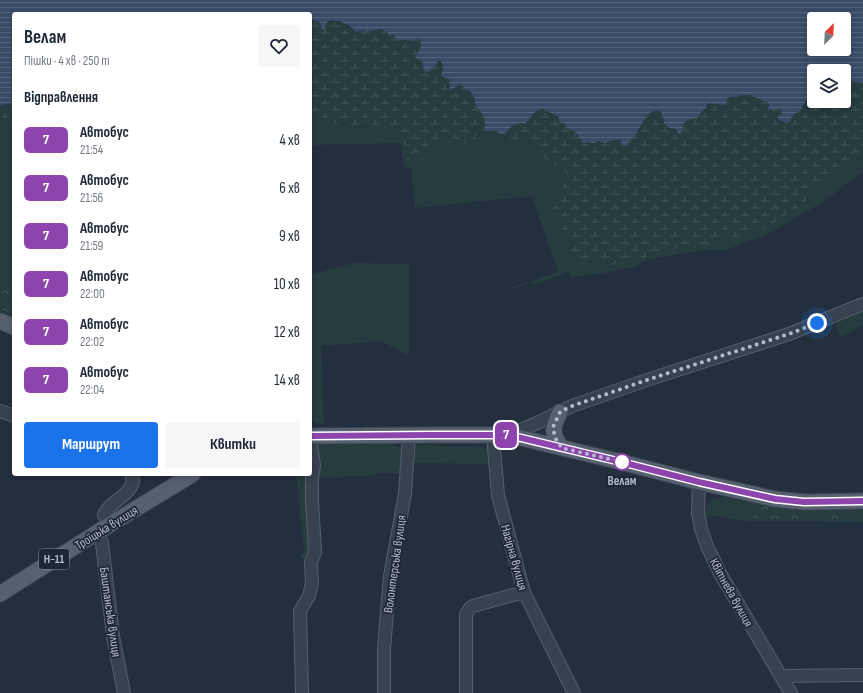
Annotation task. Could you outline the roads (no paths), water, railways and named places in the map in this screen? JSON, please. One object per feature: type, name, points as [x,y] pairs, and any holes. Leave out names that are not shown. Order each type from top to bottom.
[{"type":"main road","points":[[0,322],[12,326]]},
{"type":"main road","points":[[560,412],[553,427],[555,438],[562,448]]},
{"type":"main road","points":[[312,436],[509,435],[699,482],[775,499],[804,502],[863,501]]},
{"type":"main road","name":"Троїцька вулиця","points":[[0,594],[190,476]]},
{"type":"street","points":[[509,435],[572,406],[789,334],[863,304]]},
{"type":"street","points":[[0,412],[12,415]]},
{"type":"street","name":"Волонтерська вулиця","points":[[384,693],[384,649],[390,576],[405,494],[409,435]]},
{"type":"street","name":"Нагірна вулиця","points":[[493,435],[498,495],[524,592],[574,693]]},
{"type":"street","points":[[302,693],[300,611],[309,596],[312,583],[311,561],[315,552],[312,501],[312,477],[314,465],[312,452]]},
{"type":"street","name":"Баштанська вулиця","points":[[124,693],[113,636],[102,543],[106,508],[128,492],[133,484],[132,476]]},
{"type":"street","name":"Квітнева вулиця","points":[[699,482],[698,513],[701,529],[707,546],[721,575],[791,693]]},
{"type":"street","points":[[466,693],[466,615],[468,611],[473,606],[524,592]]},
{"type":"street","points":[[781,676],[863,675]]},
{"type":"water","points":[[0,0],[863,0],[863,83],[851,81],[851,64],[807,64],[807,101],[800,111],[794,114],[790,121],[786,123],[778,119],[778,116],[782,114],[780,109],[768,110],[769,103],[750,95],[729,97],[724,105],[708,103],[706,108],[700,113],[699,117],[690,119],[684,124],[683,131],[679,134],[676,129],[666,126],[661,112],[652,112],[646,117],[636,135],[626,146],[622,145],[621,140],[613,140],[605,143],[598,141],[595,143],[583,143],[574,131],[567,129],[565,124],[559,122],[559,117],[543,109],[535,112],[525,124],[517,123],[503,135],[495,131],[485,131],[484,117],[476,106],[474,96],[470,91],[465,89],[460,84],[450,91],[449,79],[441,75],[443,68],[440,61],[438,61],[429,72],[426,72],[422,66],[423,62],[415,58],[421,46],[420,40],[417,38],[412,41],[398,41],[394,35],[389,36],[387,32],[381,29],[367,32],[364,30],[357,32],[342,22],[336,21],[328,21],[324,30],[322,29],[320,23],[312,20],[312,12],[12,12],[12,104],[7,103],[0,106]]},
{"type":"place","name":"Велам","points":[[622,462]]}]
